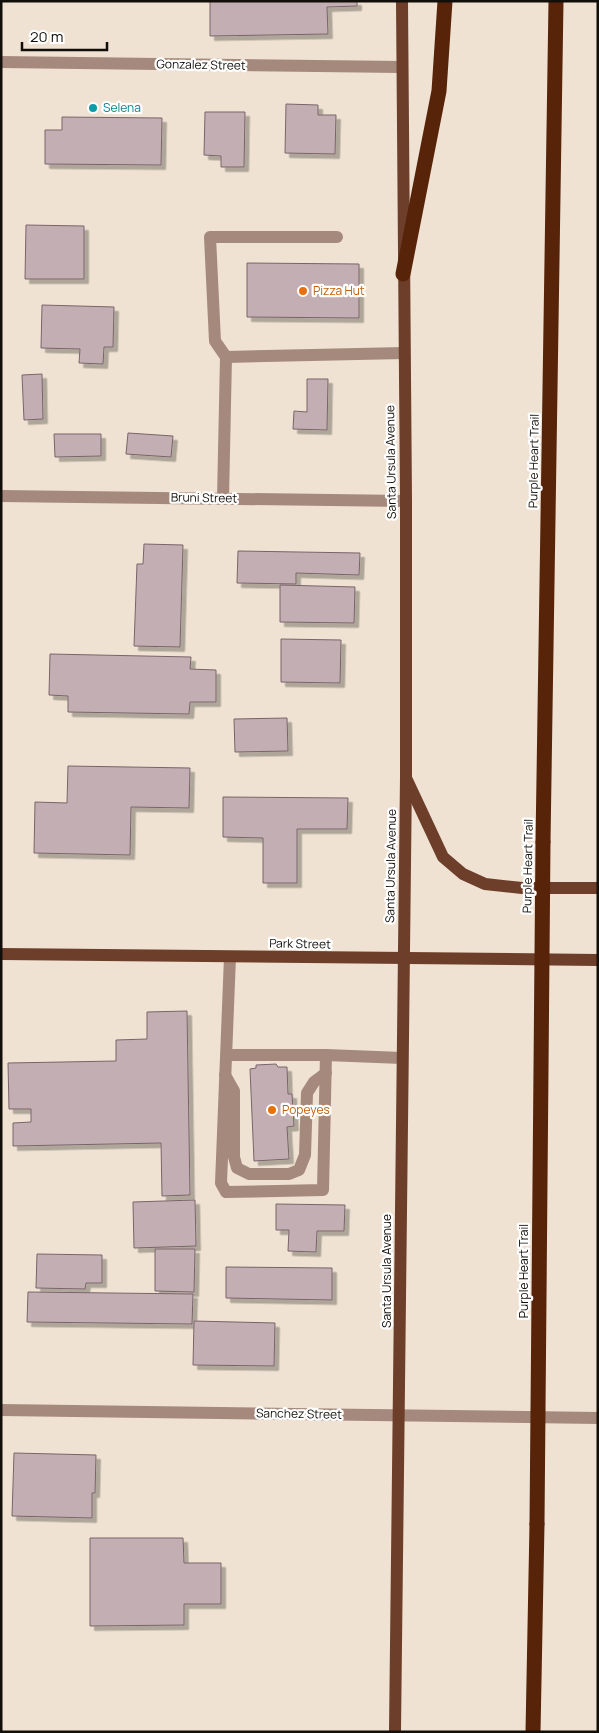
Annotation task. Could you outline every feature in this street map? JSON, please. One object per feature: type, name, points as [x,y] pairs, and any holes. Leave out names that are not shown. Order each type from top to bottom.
[{"type":"highway","points":[[403,274],[438,92],[445,1]]},
{"type":"highway","name":"Purple Heart Trail","points":[[533,1732],[537,1524],[543,842],[556,1]]},
{"type":"main road","name":"Santa Ursula Avenue","points":[[394,1732],[400,1415],[406,778],[402,1]]},
{"type":"main road","points":[[406,778],[443,857],[463,874],[485,884],[522,888],[598,888]]},
{"type":"main road","name":"Park Street","points":[[1,954],[598,960]]},
{"type":"street","name":"Gonzalez Street","points":[[1,62],[401,68]]},
{"type":"street","points":[[223,499],[226,357],[216,341],[210,237],[337,237]]},
{"type":"street","points":[[226,357],[404,354]]},
{"type":"street","name":"Bruni Street","points":[[1,496],[406,501]]},
{"type":"street","points":[[230,956],[221,1183],[226,1192],[323,1190],[326,1056]]},
{"type":"street","points":[[226,1054],[402,1058]]},
{"type":"street","points":[[225,1075],[234,1091],[234,1157],[237,1168],[249,1174],[289,1174],[299,1170],[304,1155],[307,1093],[314,1082],[326,1073]]},
{"type":"street","name":"Sanchez Street","points":[[1,1410],[598,1418]]},
{"type":"building","points":[[210,1],[357,1],[357,6],[327,7],[328,34],[210,36]]},
{"type":"building","points":[[286,104],[318,105],[318,115],[336,115],[335,154],[285,153]]},
{"type":"building","points":[[205,112],[245,112],[244,167],[221,167],[221,156],[204,155]]},
{"type":"building","points":[[62,117],[162,118],[161,165],[45,164],[45,130],[62,130]]},
{"type":"building","points":[[26,225],[84,226],[84,279],[25,279]]},
{"type":"building","name":"Pizza Hut","points":[[247,263],[359,264],[359,318],[247,317]]},
{"type":"building","points":[[42,305],[114,307],[113,347],[104,347],[103,364],[79,363],[80,349],[41,348]]},
{"type":"building","points":[[42,374],[43,419],[24,420],[22,375]]},
{"type":"building","points":[[307,379],[328,379],[327,430],[293,429],[294,411],[307,412]]},
{"type":"building","points":[[128,433],[173,436],[171,457],[126,454]]},
{"type":"building","points":[[54,434],[101,434],[101,456],[55,457]]},
{"type":"building","points":[[144,544],[183,545],[180,647],[134,646],[137,564],[143,564]]},
{"type":"building","points":[[238,551],[360,553],[359,575],[296,573],[296,584],[237,583]]},
{"type":"building","points":[[280,585],[355,587],[354,623],[280,622]]},
{"type":"building","points":[[281,639],[341,640],[340,683],[281,682]]},
{"type":"building","points":[[50,654],[191,657],[190,669],[216,670],[216,702],[190,702],[189,714],[68,712],[68,696],[49,695]]},
{"type":"building","points":[[287,718],[288,751],[235,752],[234,719]]},
{"type":"building","points":[[68,766],[190,768],[189,808],[131,807],[130,855],[34,853],[35,802],[67,803]]},
{"type":"building","points":[[223,797],[348,798],[347,829],[297,829],[297,883],[263,883],[263,838],[223,837]]},
{"type":"building","points":[[187,1011],[190,1195],[162,1196],[161,1143],[13,1146],[13,1123],[31,1122],[31,1109],[9,1109],[8,1063],[116,1061],[116,1040],[147,1039],[147,1012]]},
{"type":"building","name":"Popeyes","points":[[276,1064],[278,1067],[287,1067],[288,1094],[292,1094],[294,1126],[287,1127],[289,1159],[254,1161],[250,1069],[256,1068],[256,1065]]},
{"type":"building","points":[[195,1200],[196,1246],[134,1248],[133,1202]]},
{"type":"building","points":[[276,1204],[345,1205],[344,1231],[317,1231],[316,1252],[288,1251],[289,1230],[276,1230]]},
{"type":"building","points":[[155,1249],[195,1249],[194,1292],[155,1291]]},
{"type":"building","points":[[37,1254],[102,1255],[102,1283],[86,1283],[85,1289],[36,1288]]},
{"type":"building","points":[[226,1267],[332,1268],[332,1300],[226,1298]]},
{"type":"building","points":[[28,1292],[193,1294],[192,1324],[27,1322]]},
{"type":"building","points":[[194,1321],[275,1323],[274,1366],[193,1365]]},
{"type":"building","points":[[14,1453],[96,1455],[95,1493],[92,1493],[92,1518],[12,1516]]},
{"type":"building","points":[[90,1538],[183,1538],[184,1563],[221,1563],[221,1604],[184,1604],[184,1625],[90,1626]]},
{"type":"place","name":"Selena","points":[[93,108]]},
{"type":"place","name":"Pizza Hut","points":[[303,291]]},
{"type":"place","name":"Popeyes","points":[[272,1110]]}]
